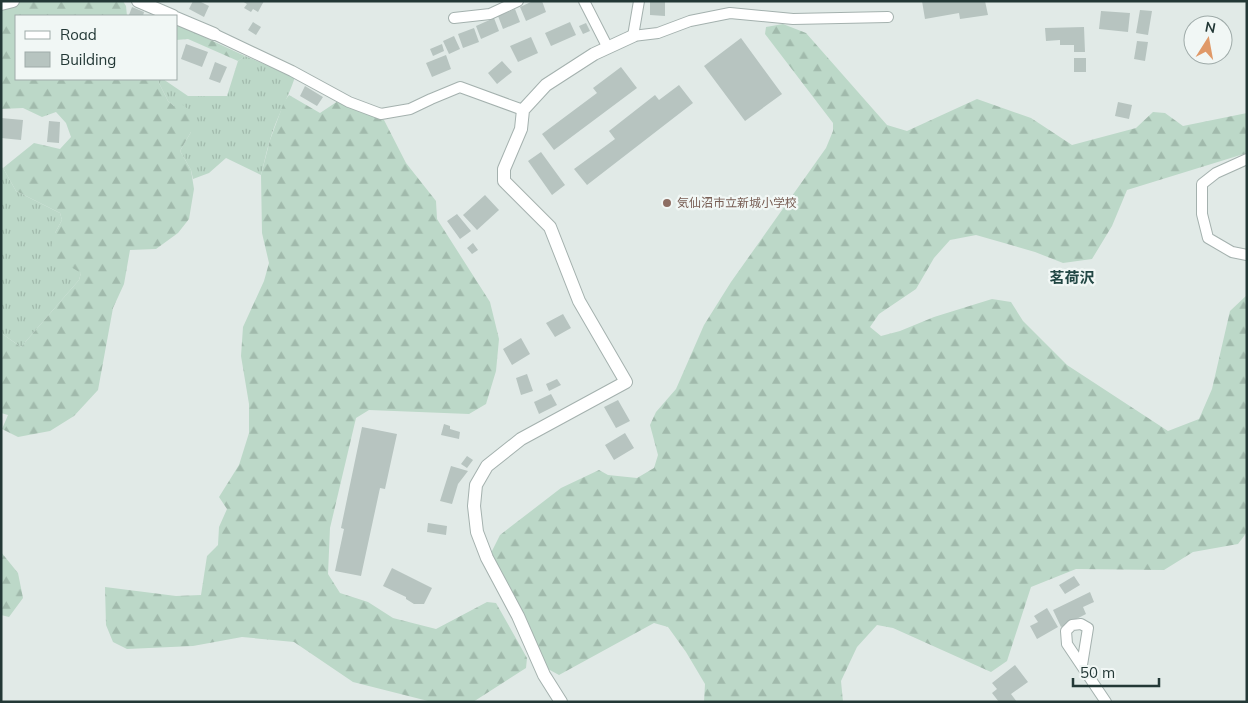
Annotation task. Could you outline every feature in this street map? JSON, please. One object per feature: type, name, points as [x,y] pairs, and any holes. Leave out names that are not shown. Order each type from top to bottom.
[{"type":"street","points":[[1,4],[13,1]]},
{"type":"street","points":[[138,1],[170,15]]},
{"type":"street","points":[[454,18],[490,14],[518,1]]},
{"type":"street","points":[[584,1],[608,48]]},
{"type":"street","points":[[633,36],[639,1]]},
{"type":"street","points":[[730,13],[732,1]]},
{"type":"street","points":[[561,702],[544,675],[518,616],[487,558],[477,532],[474,506],[476,485],[487,466],[521,439],[626,382],[580,302],[550,227],[504,181],[504,168],[521,129],[523,110],[546,85],[594,54],[633,36],[658,33],[690,21],[730,13],[793,19],[888,16]]},
{"type":"street","points":[[178,18],[292,71],[349,102],[381,114],[410,109],[460,87],[523,110]]},
{"type":"street","points":[[1247,159],[1216,173],[1202,184],[1202,214],[1208,238],[1232,252],[1247,255]]},
{"type":"street","points":[[1082,666],[1106,702]]},
{"type":"green space","points":[[1,1],[123,1],[126,6],[127,15],[15,15],[15,80],[158,80],[168,101],[174,106],[183,105],[195,115],[191,132],[180,151],[191,170],[194,189],[189,219],[178,233],[156,249],[130,250],[124,284],[113,308],[98,390],[74,416],[50,431],[18,437],[2,429],[8,415],[1,413],[1,333],[21,347],[79,280],[81,273],[49,254],[55,233],[62,220],[60,213],[16,191],[3,168],[34,143],[60,149],[71,137],[66,123],[56,112],[42,117],[23,108],[1,109]]},
{"type":"green space","points":[[783,24],[806,33],[887,125],[907,131],[977,99],[1031,118],[1072,145],[1136,128],[1153,112],[1165,113],[1183,126],[1247,113],[1247,153],[1127,190],[1112,226],[1092,259],[1063,263],[1035,252],[976,235],[950,240],[934,258],[916,289],[879,314],[870,327],[881,336],[992,299],[1011,302],[1023,321],[1067,365],[1168,431],[1199,419],[1212,389],[1230,311],[1247,295],[1247,532],[1238,544],[1193,552],[1164,570],[1076,569],[1031,587],[1007,661],[991,672],[893,628],[877,625],[857,647],[841,681],[843,702],[704,702],[705,684],[686,652],[668,627],[654,623],[559,675],[548,669],[491,553],[500,535],[561,488],[599,470],[608,475],[637,478],[654,468],[658,455],[650,425],[656,412],[676,389],[704,325],[731,282],[826,148],[833,131],[833,123],[765,34],[766,27]]},
{"type":"green space","points":[[178,25],[245,56],[238,61],[188,39],[178,40]]},
{"type":"green space","points":[[245,56],[295,77],[267,149],[261,175],[226,158],[209,173],[193,179],[191,170],[180,151],[191,132],[174,106],[168,101],[158,80],[164,80],[188,96],[227,96],[238,61]]},
{"type":"green space","points":[[289,95],[320,113],[338,101],[384,120],[406,163],[436,201],[437,219],[490,302],[499,339],[496,371],[486,404],[469,414],[369,410],[356,418],[330,528],[328,574],[340,593],[368,602],[393,618],[436,629],[487,602],[496,603],[527,658],[526,668],[473,702],[432,702],[353,682],[294,642],[242,637],[193,646],[127,649],[113,642],[106,625],[105,587],[176,596],[201,595],[207,556],[218,545],[219,527],[227,509],[219,497],[239,465],[249,433],[249,404],[241,356],[243,327],[264,281],[269,263],[262,233],[261,175],[270,140],[284,102]]},
{"type":"green space","points":[[1,167],[16,191],[60,213],[62,220],[55,233],[81,273],[79,280],[21,347],[1,333]]},
{"type":"green space","points":[[1,552],[18,573],[23,598],[9,617],[1,615]]},
{"type":"building","points":[[193,1],[199,1],[209,6],[204,17],[189,9]]},
{"type":"building","points":[[242,1],[264,1],[258,12],[253,9],[251,12],[244,8],[247,4]]},
{"type":"building","points":[[533,1],[542,1],[546,12],[526,21],[520,7]]},
{"type":"building","points":[[650,1],[665,1],[665,16],[650,15]]},
{"type":"building","points":[[922,1],[985,1],[988,15],[960,19],[959,13],[925,19]]},
{"type":"building","points":[[132,7],[144,12],[143,15],[129,15]]},
{"type":"building","points":[[515,9],[520,22],[503,29],[498,16]]},
{"type":"building","points":[[1140,10],[1152,11],[1148,35],[1136,33]]},
{"type":"building","points":[[1101,11],[1130,13],[1128,32],[1099,29]]},
{"type":"building","points":[[494,18],[499,31],[481,39],[476,26]]},
{"type":"building","points":[[253,22],[261,27],[256,35],[248,30]]},
{"type":"building","points":[[570,22],[576,35],[551,46],[545,33]]},
{"type":"building","points":[[586,23],[590,31],[583,34],[579,26]]},
{"type":"building","points":[[1084,27],[1085,52],[1074,52],[1074,45],[1060,45],[1060,40],[1046,41],[1045,28]]},
{"type":"building","points":[[474,28],[479,42],[463,48],[458,34]]},
{"type":"building","points":[[454,36],[460,49],[449,54],[443,41]]},
{"type":"building","points":[[531,37],[538,53],[518,62],[510,46]]},
{"type":"building","points":[[741,38],[782,94],[745,121],[704,66]]},
{"type":"building","points":[[1137,41],[1148,42],[1145,61],[1134,59]]},
{"type":"building","points":[[186,44],[208,52],[202,67],[181,59]]},
{"type":"building","points":[[442,44],[444,51],[433,56],[430,49]]},
{"type":"building","points":[[446,55],[451,69],[432,77],[426,63]]},
{"type":"building","points":[[1074,58],[1086,58],[1086,72],[1074,72]]},
{"type":"building","points":[[502,61],[512,72],[497,84],[488,73]]},
{"type":"building","points":[[215,62],[227,67],[220,83],[209,79]]},
{"type":"building","points":[[621,67],[637,88],[554,150],[542,134],[597,93],[593,88]]},
{"type":"building","points":[[679,85],[693,103],[587,185],[574,169],[615,139],[609,131],[655,95],[659,100]]},
{"type":"building","points":[[305,86],[323,97],[317,106],[300,96]]},
{"type":"building","points":[[1118,102],[1132,105],[1129,119],[1115,116]]},
{"type":"building","points":[[1,118],[23,120],[21,140],[1,138]]},
{"type":"building","points":[[49,121],[60,122],[59,143],[47,142]]},
{"type":"building","points":[[541,152],[565,185],[552,195],[528,161]]},
{"type":"building","points":[[485,195],[499,210],[477,230],[463,215]]},
{"type":"building","points":[[457,214],[471,231],[460,239],[447,221]]},
{"type":"building","points":[[473,243],[478,250],[472,254],[467,248]]},
{"type":"building","points":[[563,314],[571,328],[555,337],[546,323]]},
{"type":"building","points":[[521,338],[530,354],[512,365],[503,349]]},
{"type":"building","points":[[527,374],[533,391],[521,395],[516,378]]},
{"type":"building","points":[[557,379],[561,385],[549,391],[546,384]]},
{"type":"building","points":[[551,394],[557,405],[539,414],[534,402]]},
{"type":"building","points":[[618,400],[630,421],[616,428],[604,407]]},
{"type":"building","points":[[444,424],[450,426],[450,429],[460,432],[459,439],[441,435]]},
{"type":"building","points":[[362,427],[397,434],[385,489],[380,488],[361,576],[335,571],[344,529],[341,528]]},
{"type":"building","points":[[625,433],[634,448],[614,460],[605,445]]},
{"type":"building","points":[[467,456],[473,460],[467,468],[461,464]]},
{"type":"building","points":[[451,466],[468,471],[458,484],[452,504],[440,501]]},
{"type":"building","points":[[428,523],[447,526],[446,535],[427,532]]},
{"type":"building","points":[[392,568],[432,588],[424,604],[414,604],[406,599],[406,597],[383,586]]},
{"type":"building","points":[[1074,576],[1080,585],[1065,594],[1059,585]]},
{"type":"building","points":[[1090,592],[1094,602],[1083,607],[1086,614],[1061,627],[1053,610]]},
{"type":"building","points":[[1047,608],[1058,627],[1037,639],[1030,626],[1038,622],[1034,616]]},
{"type":"building","points":[[1015,665],[1028,682],[1011,694],[1017,702],[999,702],[992,693],[997,689],[992,683]]},
{"type":"place","name":"気仙沼市立新城小学校","points":[[667,203]]},
{"type":"district","name":"茗荷沢","points":[[1072,278]]}]
